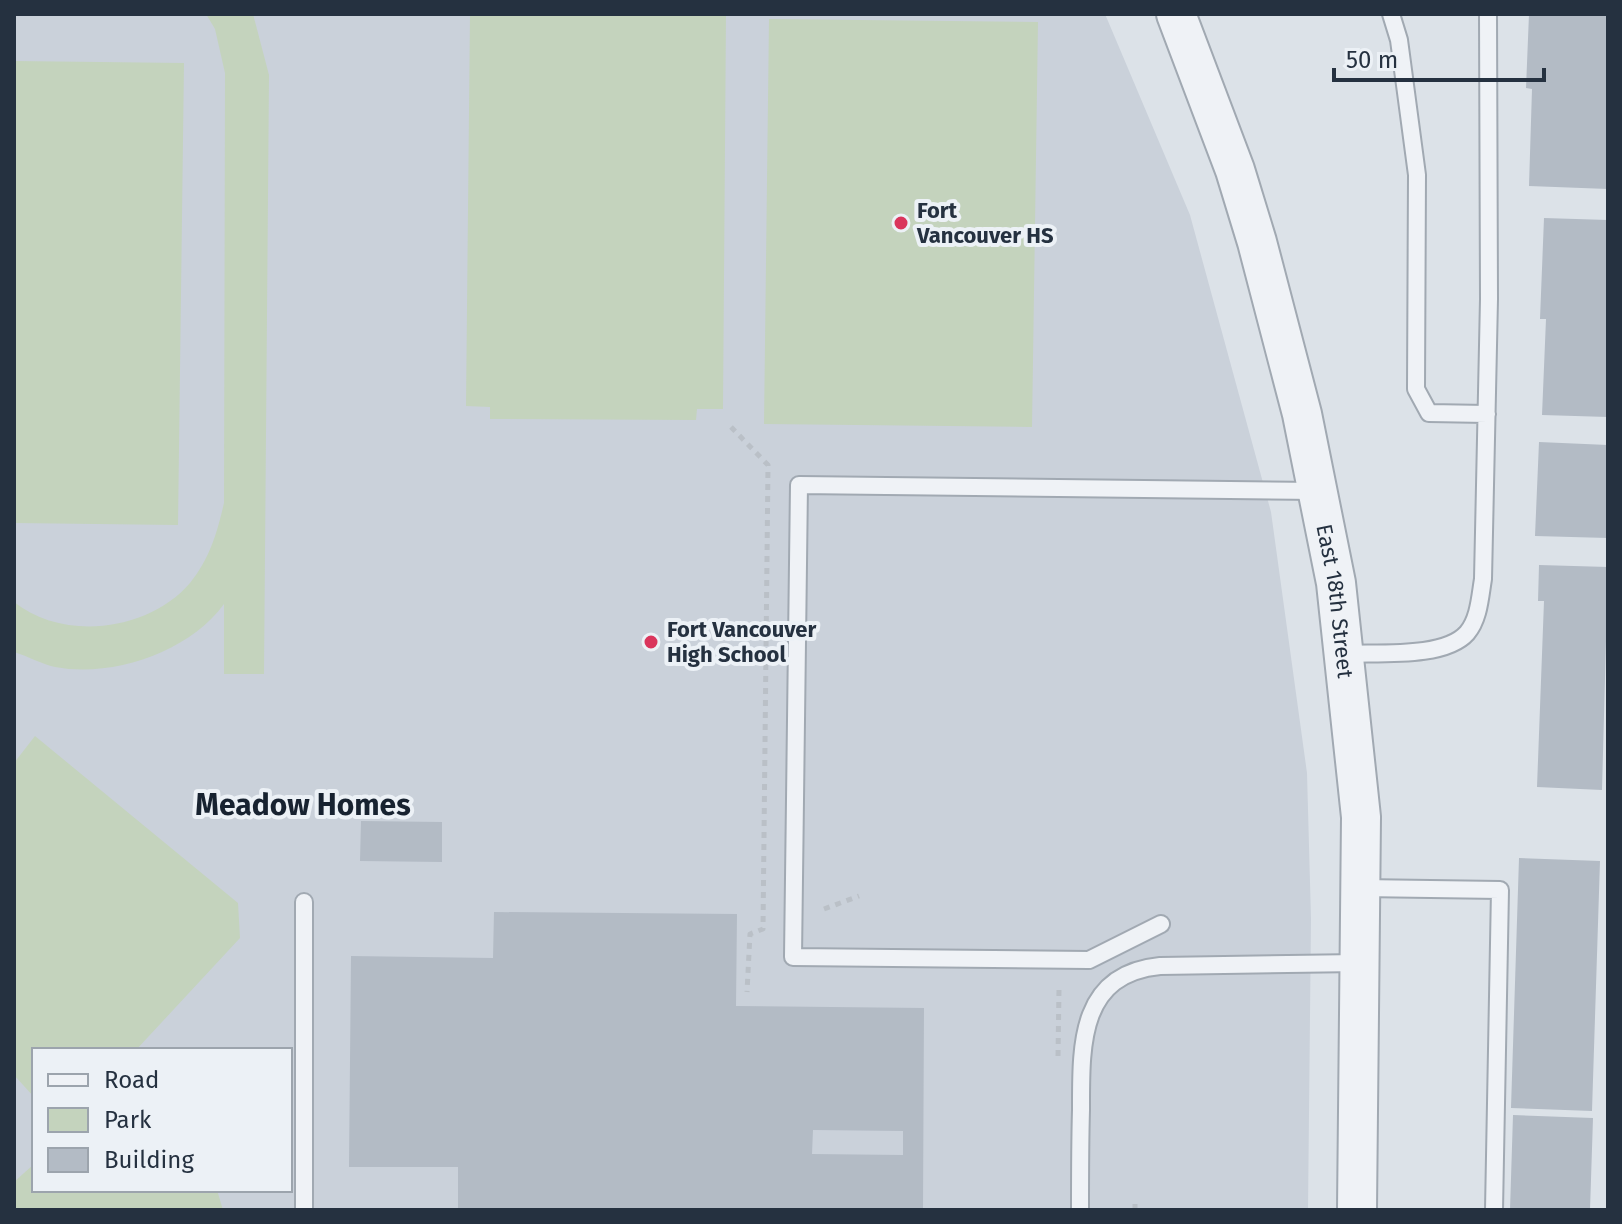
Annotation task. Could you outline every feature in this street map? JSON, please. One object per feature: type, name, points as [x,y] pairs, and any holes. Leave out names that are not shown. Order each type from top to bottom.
[{"type":"street","name":"East 18th Street","points":[[1176,14],[1235,170],[1257,242],[1302,414],[1336,583],[1361,817],[1357,1210]]},
{"type":"lane","points":[[1391,14],[1399,40],[1417,175],[1416,389],[1429,413],[1487,414]]},
{"type":"lane","points":[[1343,654],[1447,647],[1466,633],[1477,612],[1483,579],[1487,414],[1488,14]]},
{"type":"lane","points":[[1161,924],[1089,960],[793,957],[799,485],[1317,491]]},
{"type":"lane","points":[[1361,888],[1500,890],[1494,1210]]},
{"type":"lane","points":[[304,902],[304,1210]]},
{"type":"lane","points":[[1080,1210],[1081,1054],[1085,1027],[1095,1004],[1112,983],[1134,969],[1160,966],[1361,963]]},
{"type":"path","points":[[731,427],[768,465],[763,929]]},
{"type":"path","points":[[824,909],[859,896]]},
{"type":"path","points":[[763,929],[770,933]]},
{"type":"path","points":[[747,992],[750,934],[763,929]]},
{"type":"path","points":[[1135,1200],[1135,1210]]},
{"type":"shaded area","name":"Fort Vancouver High School","points":[[14,14],[1105,14],[1190,215],[1271,512],[1307,773],[1311,919],[1308,1210],[14,1210]]},
{"type":"green space","points":[[206,14],[253,14],[269,75],[264,674],[224,674],[224,604],[191,636],[148,658],[101,669],[55,667],[14,652],[14,602],[34,615],[57,623],[105,626],[129,621],[173,599],[190,583],[203,564],[219,525],[224,503],[225,73],[215,29]]},
{"type":"green space","points":[[470,14],[726,14],[723,409],[697,409],[696,420],[490,419],[490,407],[466,406]]},
{"type":"green space","name":"Fort Vancouver HS","points":[[769,19],[1038,22],[1032,427],[764,424]]},
{"type":"green space","points":[[14,61],[184,63],[178,525],[14,523]]},
{"type":"green space","points":[[35,736],[238,903],[240,938],[138,1048],[32,1048],[32,1095],[14,1075],[14,763]]},
{"type":"green space","points":[[32,1166],[32,1192],[218,1192],[223,1210],[14,1210],[14,1182]]},
{"type":"building","points":[[1529,14],[1608,14],[1608,189],[1529,186],[1532,89],[1526,88]]},
{"type":"building","points":[[1544,218],[1608,220],[1608,417],[1542,415],[1546,319],[1540,319]]},
{"type":"building","points":[[1539,442],[1608,445],[1608,538],[1535,536]]},
{"type":"building","points":[[1539,565],[1608,567],[1602,790],[1537,787],[1544,601],[1538,601]]},
{"type":"building","points":[[361,821],[442,822],[442,862],[360,861]]},
{"type":"building","points":[[1519,858],[1600,861],[1592,1111],[1511,1108]]},
{"type":"building","points":[[494,912],[737,914],[736,1006],[924,1008],[923,1210],[458,1210],[458,1167],[349,1167],[351,956],[493,958]],"holes":[[[813,1130],[903,1131],[903,1155],[812,1154]]]},
{"type":"building","points":[[1513,1115],[1593,1118],[1590,1210],[1510,1210]]},
{"type":"place","name":"Fort Vancouver HS","points":[[901,223]]},
{"type":"place","name":"Fort Vancouver High School","points":[[651,642]]},
{"type":"district","name":"Meadow Homes","points":[[303,805]]}]
